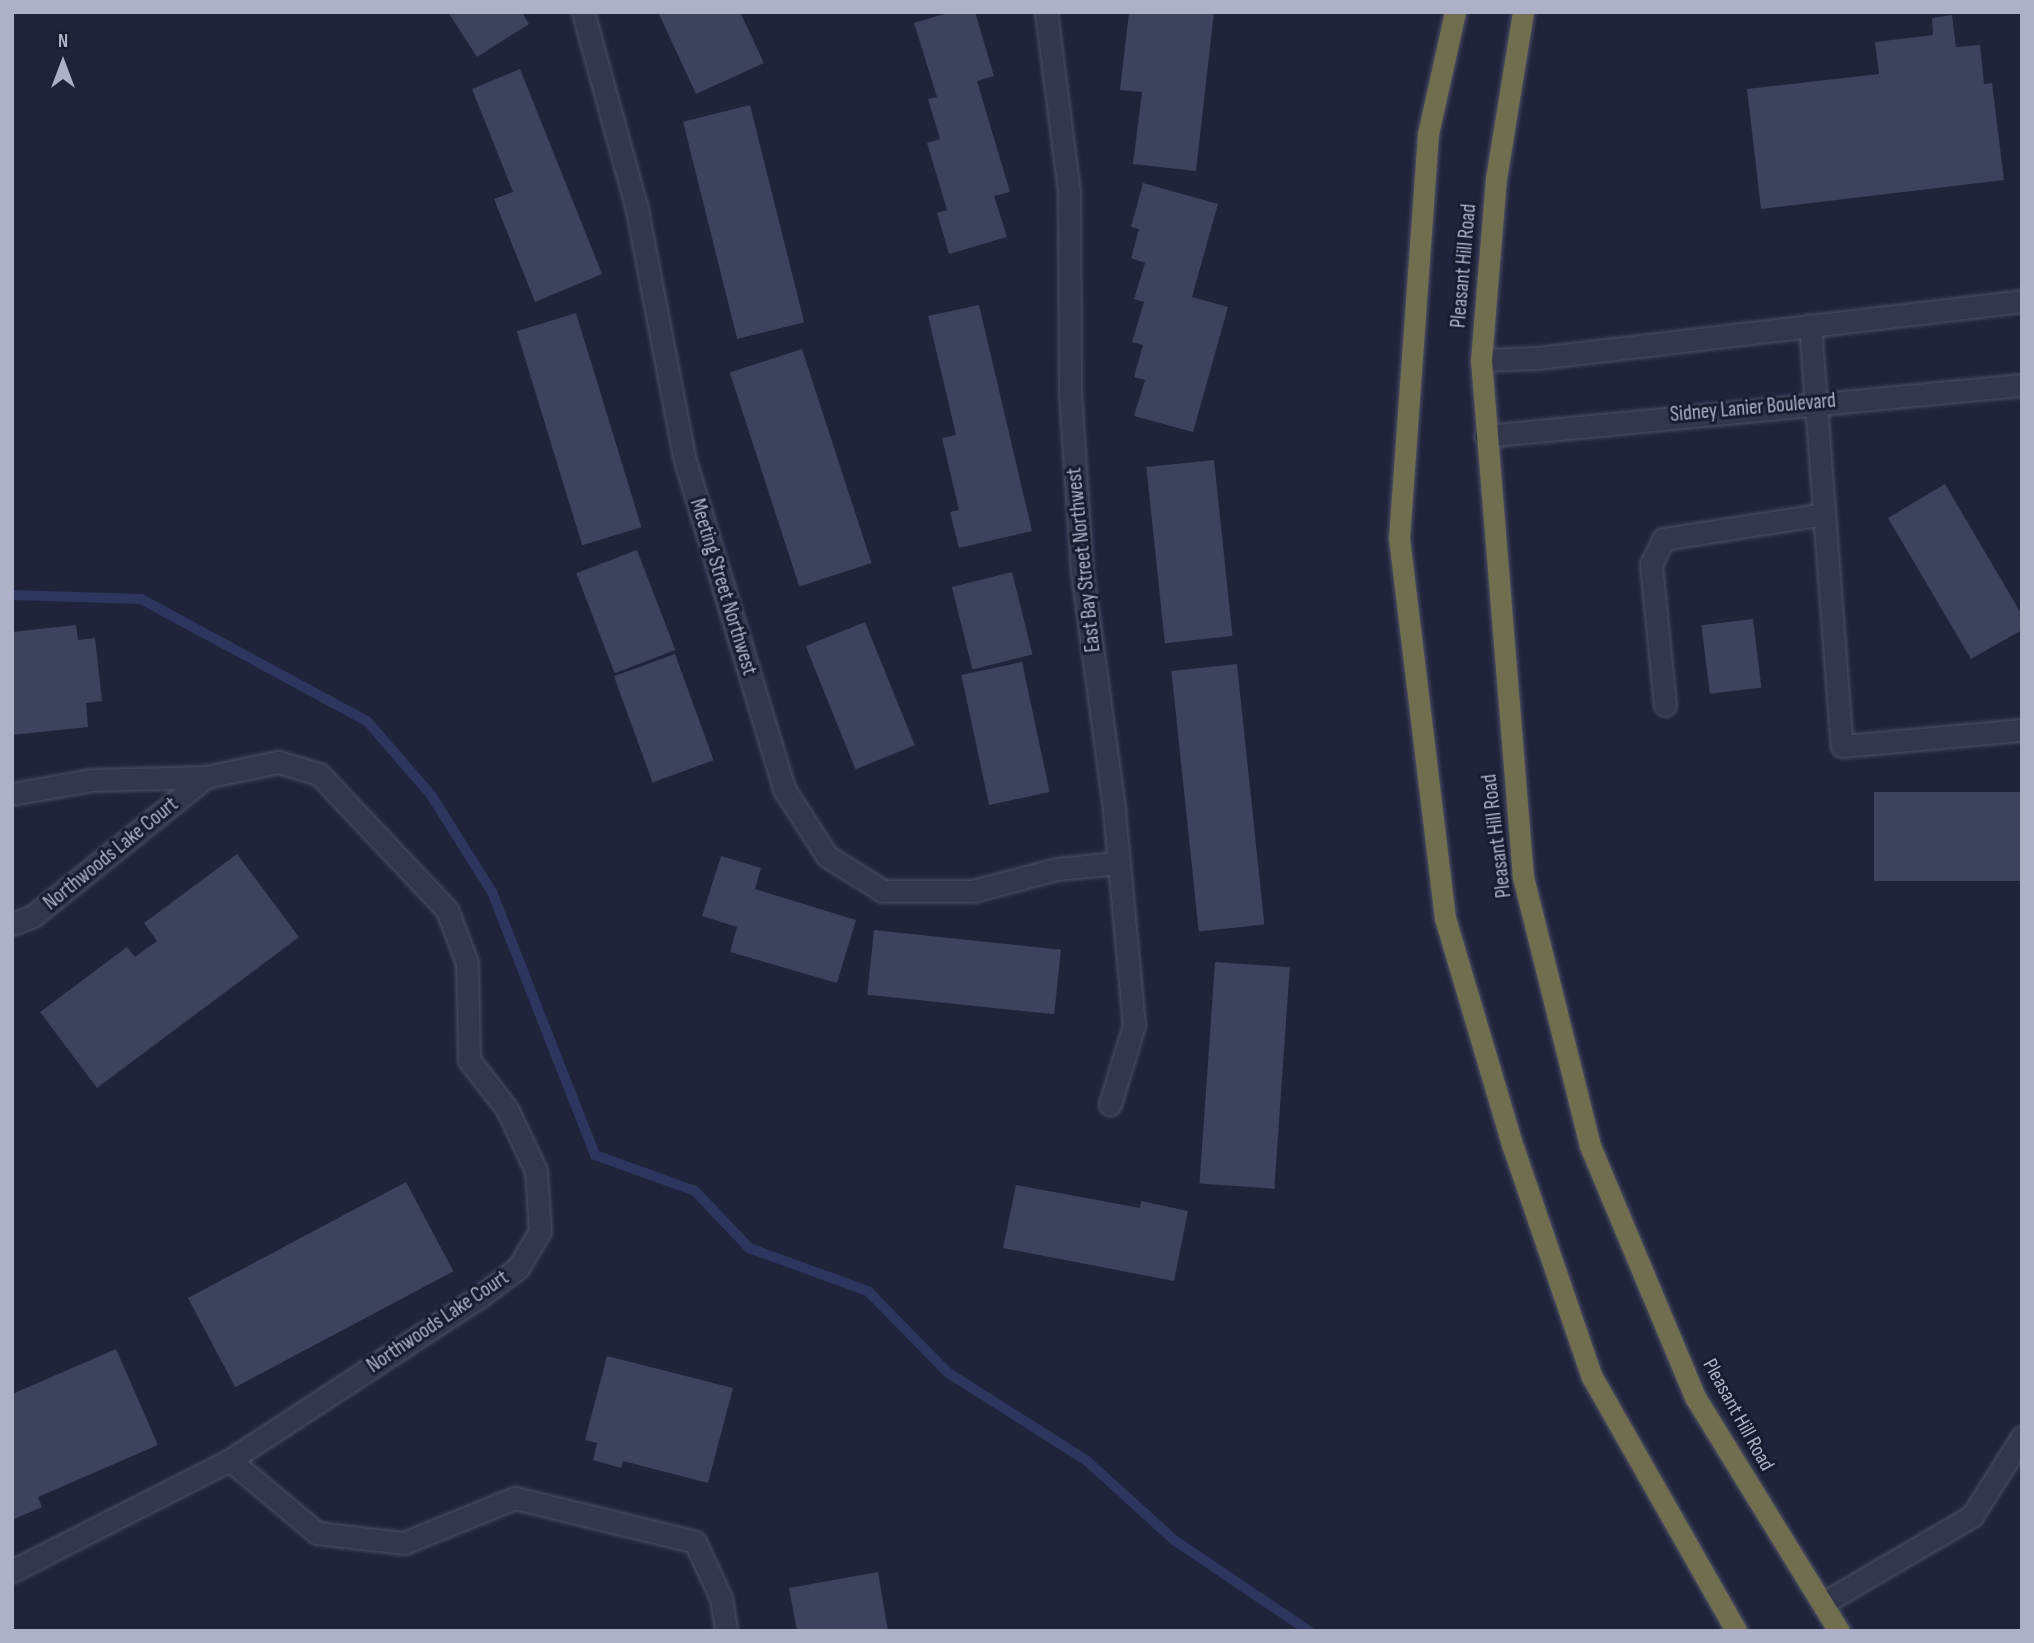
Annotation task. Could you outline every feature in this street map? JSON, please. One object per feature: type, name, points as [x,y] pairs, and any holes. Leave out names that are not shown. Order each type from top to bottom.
[{"type":"highway","points":[[1455,12],[1428,134],[1399,538],[1446,918],[1513,1144],[1592,1377],[1736,1631]]},
{"type":"highway","name":"Pleasant Hill Road","points":[[1523,12],[1496,178],[1481,360],[1485,436],[1523,877],[1590,1146],[1695,1397],[1839,1631]]},
{"type":"street","name":"Meeting Street Northwest","points":[[583,12],[637,211],[684,457],[784,789],[827,856],[883,891],[973,891],[1057,869],[1116,863]]},
{"type":"street","name":"East Bay Street Northwest","points":[[1046,12],[1069,192],[1070,393],[1082,572],[1114,810],[1116,863],[1134,1026],[1110,1104]]},
{"type":"street","points":[[1481,360],[1538,358],[2022,301]]},
{"type":"street","points":[[1810,325],[1842,746],[2022,730]]},
{"type":"street","name":"Sidney Lanier Boulevard","points":[[1485,436],[2022,385]]},
{"type":"street","points":[[1665,705],[1651,564],[1663,539],[1824,513]]},
{"type":"street","name":"Northwoods Lake Court","points":[[12,794],[91,780],[205,777],[278,761],[319,774],[447,910],[467,963],[469,1060],[507,1109],[536,1171],[540,1231],[518,1268],[479,1297],[230,1460],[12,1571]]},
{"type":"street","name":"Northwoods Lake Court","points":[[12,924],[33,916],[205,777]]},
{"type":"street","points":[[1822,1604],[1972,1516],[2022,1437]]},
{"type":"street","points":[[230,1460],[317,1533],[404,1543],[515,1498],[695,1542],[721,1598],[726,1631]]},
{"type":"building","points":[[448,12],[522,12],[529,24],[477,57]]},
{"type":"building","points":[[658,12],[740,12],[764,63],[696,94]]},
{"type":"building","points":[[951,12],[975,12],[994,76],[977,81],[1010,192],[994,196],[1007,237],[949,254],[937,213],[947,210],[927,143],[940,139],[928,99],[937,97],[914,23]]},
{"type":"building","points":[[1129,12],[1214,12],[1196,171],[1133,164],[1142,92],[1120,90]]},
{"type":"building","points":[[1952,15],[1956,47],[1980,45],[1984,84],[1992,83],[2004,180],[1761,209],[1747,89],[1879,74],[1875,42],[1933,35],[1932,18]]},
{"type":"building","points":[[520,69],[602,274],[535,302],[494,199],[513,192],[472,89]]},
{"type":"building","points":[[750,105],[804,322],[737,339],[683,122]]},
{"type":"building","points":[[1143,183],[1218,204],[1192,297],[1228,307],[1193,432],[1134,416],[1145,380],[1134,377],[1143,345],[1132,342],[1144,302],[1134,299],[1145,263],[1131,258],[1139,229],[1131,227]]},
{"type":"building","points":[[979,305],[1032,531],[959,548],[950,512],[959,510],[942,438],[956,435],[928,316]]},
{"type":"building","points":[[576,313],[641,527],[582,545],[517,331]]},
{"type":"building","points":[[802,349],[872,563],[799,586],[730,372]]},
{"type":"building","points":[[1214,460],[1233,636],[1165,643],[1146,467]]},
{"type":"building","points":[[1945,484],[2022,615],[2022,630],[1971,659],[1888,518]]},
{"type":"building","points":[[637,550],[675,650],[615,673],[576,573]]},
{"type":"building","points":[[1012,572],[1033,654],[972,669],[952,587]]},
{"type":"building","points":[[1753,619],[1761,687],[1710,694],[1701,625]]},
{"type":"building","points":[[865,622],[915,745],[855,769],[806,646]]},
{"type":"building","points":[[76,625],[78,640],[95,638],[102,701],[86,703],[88,727],[12,735],[12,632]]},
{"type":"building","points":[[675,654],[714,760],[653,782],[614,676]]},
{"type":"building","points":[[1022,662],[1050,792],[989,805],[961,675]]},
{"type":"building","points":[[1237,664],[1264,925],[1199,931],[1171,671]]},
{"type":"building","points":[[1874,792],[2022,792],[2022,881],[1874,881]]},
{"type":"building","points":[[237,854],[299,937],[97,1088],[40,1012],[127,947],[135,957],[157,941],[144,923]]},
{"type":"building","points":[[721,856],[761,868],[755,889],[856,920],[837,983],[730,952],[737,927],[702,916]]},
{"type":"building","points":[[874,930],[1061,950],[1054,1014],[867,995]]},
{"type":"building","points":[[1215,962],[1290,967],[1274,1189],[1200,1183]]},
{"type":"building","points":[[406,1182],[453,1271],[235,1387],[188,1298]]},
{"type":"building","points":[[1016,1185],[1140,1208],[1141,1201],[1188,1211],[1174,1281],[1003,1248]]},
{"type":"building","points":[[116,1349],[158,1445],[38,1497],[42,1507],[12,1520],[12,1394]]},
{"type":"building","points":[[607,1356],[733,1388],[708,1483],[623,1461],[621,1468],[593,1460],[597,1443],[585,1440]]},
{"type":"building","points":[[878,1572],[888,1631],[797,1631],[789,1588]]},
{"type":"waterway","points":[[12,595],[141,599],[367,721],[431,795],[492,892],[595,1155],[695,1191],[749,1248],[868,1291],[947,1372],[1087,1461],[1174,1540],[1309,1631]]}]
